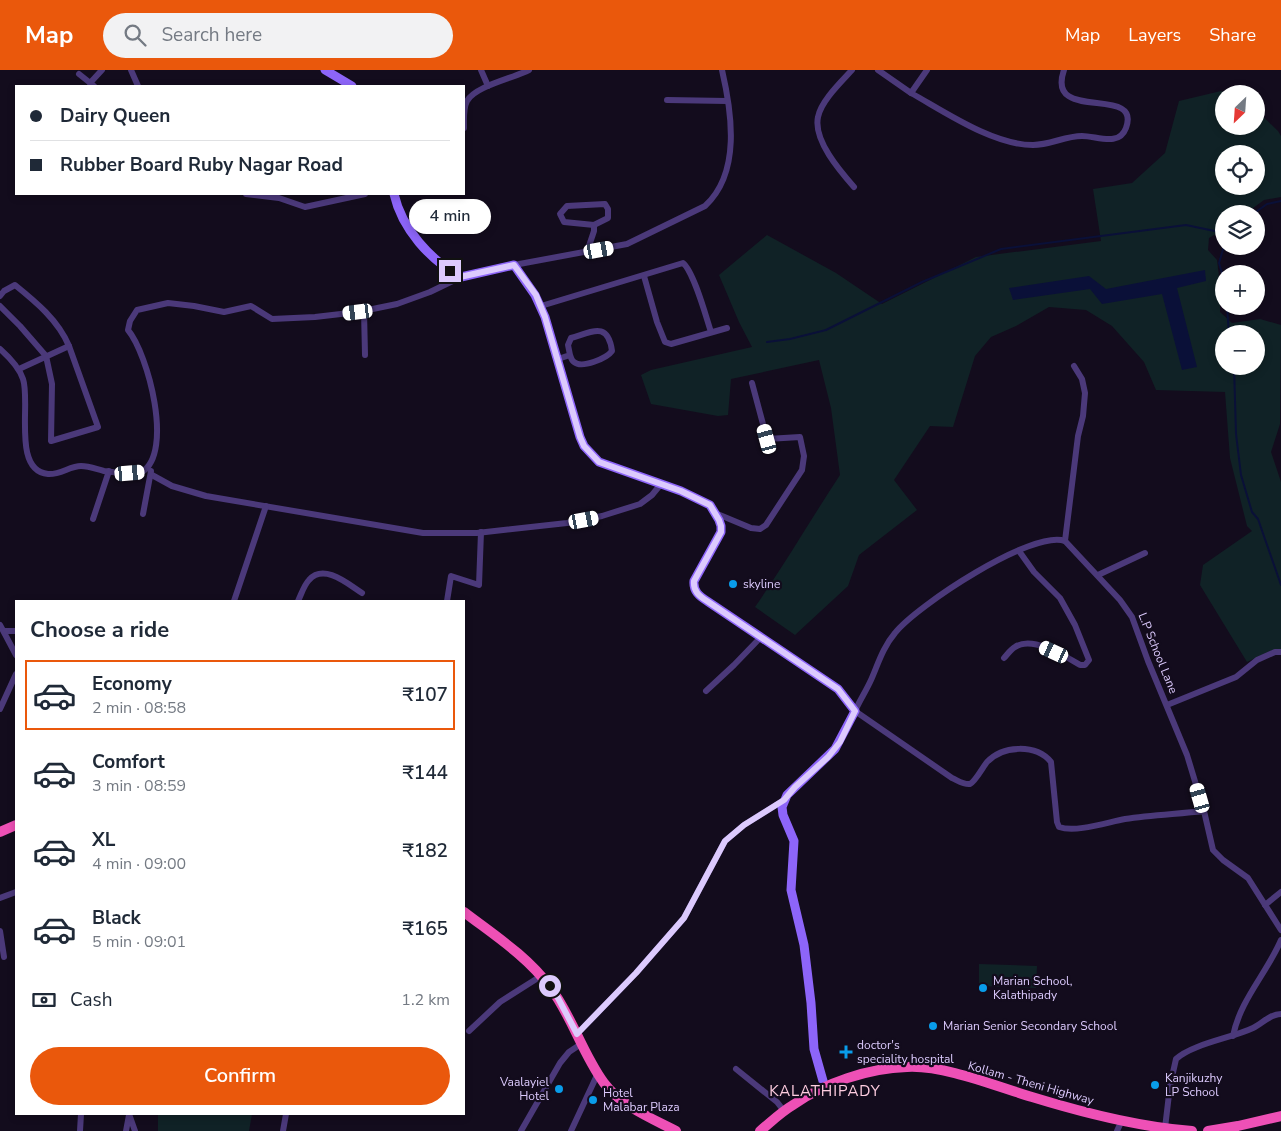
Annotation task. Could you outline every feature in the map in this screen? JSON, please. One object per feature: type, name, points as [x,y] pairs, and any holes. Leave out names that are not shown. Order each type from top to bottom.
[{"type":"highway","points":[[0,832],[15,825]]},
{"type":"highway","points":[[465,913],[520,956],[541,976],[558,998],[581,1044],[608,1088],[621,1100],[676,1131]]},
{"type":"highway","name":"Kollam - Theni Highway","points":[[760,1131],[800,1100],[825,1088],[865,1074],[892,1068],[916,1066],[957,1074],[1046,1101],[1140,1125],[1192,1131]]},
{"type":"highway","points":[[1208,1131],[1238,1129],[1281,1116]]},
{"type":"main road","points":[[325,70],[350,85]]},
{"type":"main road","points":[[394,195],[398,210],[419,242],[440,264],[460,277],[514,265],[529,284],[541,306],[580,437],[591,455],[599,462],[681,491],[710,505],[721,526],[721,532],[694,581],[694,587],[701,597],[838,689],[855,711],[835,749],[795,787],[784,800],[782,807],[792,834],[795,849],[791,890],[804,945],[815,1055],[825,1088]]},
{"type":"street","points":[[79,74],[92,84],[102,70]]},
{"type":"street","points":[[132,70],[138,85]]},
{"type":"street","points":[[481,70],[488,86]]},
{"type":"street","points":[[465,119],[467,102],[476,93],[488,86],[529,70]]},
{"type":"street","points":[[514,265],[627,244],[705,206],[720,188],[728,167],[730,146],[727,101],[722,70]]},
{"type":"street","points":[[852,70],[823,105],[818,117],[818,128],[825,147],[839,170],[854,187]]},
{"type":"street","points":[[878,70],[911,93],[974,129],[1012,142],[1032,145],[1081,136],[1112,140],[1119,137],[1125,130],[1129,119],[1127,112],[1121,107],[1092,103],[1076,99],[1065,93],[1061,87],[1064,70]]},
{"type":"street","points":[[911,93],[927,70]]},
{"type":"street","points":[[667,100],[727,101]]},
{"type":"street","points":[[254,195],[279,198],[304,207],[359,195]]},
{"type":"street","points":[[605,204],[608,209],[608,218],[594,225],[564,222],[560,214],[567,206],[605,204]]},
{"type":"street","points":[[587,252],[594,231],[594,225]]},
{"type":"street","points":[[541,306],[683,263],[686,265],[710,332]]},
{"type":"street","points":[[644,276],[657,322],[665,342],[671,344],[727,328]]},
{"type":"street","points":[[143,514],[152,475],[151,465],[158,441],[156,415],[141,351],[128,330],[130,321],[137,310],[168,303],[224,312],[251,306],[255,307],[267,318],[315,317],[364,311],[397,304],[430,292],[460,277]]},
{"type":"street","points":[[0,296],[4,291],[15,285],[40,306],[55,322],[69,346],[98,428],[51,441],[52,384],[46,356],[0,306]]},
{"type":"street","points":[[364,311],[365,355]]},
{"type":"street","points":[[599,330],[606,333],[610,339],[612,351],[602,359],[581,365],[575,363],[570,355],[568,345],[571,338],[599,330]]},
{"type":"street","points":[[19,370],[69,346]]},
{"type":"street","points":[[0,348],[19,370],[24,380],[27,454],[30,462],[36,469],[48,474],[55,474],[83,466],[130,473],[142,472],[151,465]]},
{"type":"street","points":[[558,359],[570,355]]},
{"type":"street","points":[[1074,366],[1082,379],[1085,393],[1084,416],[1078,436],[1064,541],[1050,539],[1020,550],[949,588],[904,623],[888,642],[855,711],[952,778],[966,784],[971,784],[996,755],[1008,750],[1030,750],[1045,755],[1051,762],[1057,822],[1060,827],[1083,827],[1126,819],[1204,811]]},
{"type":"street","points":[[715,512],[760,530],[766,525],[802,470],[804,456],[800,437],[767,439],[752,383]]},
{"type":"street","points":[[93,519],[109,471]]},
{"type":"street","points":[[152,475],[172,486],[191,492],[423,533],[477,533],[567,523],[602,516],[640,504],[647,500],[661,484]]},
{"type":"street","points":[[234,600],[266,506]]},
{"type":"street","points":[[447,600],[451,576],[479,584],[481,532]]},
{"type":"street","name":"L.P School Lane","points":[[1064,541],[1127,608],[1187,755],[1204,811],[1213,850],[1223,860],[1248,878],[1281,930]]},
{"type":"street","points":[[1004,658],[1015,646],[1026,643],[1041,645],[1080,666],[1086,665],[1089,660],[1075,625],[1060,598],[1034,572],[1020,550]]},
{"type":"street","points":[[1098,575],[1145,553]]},
{"type":"street","points":[[298,600],[308,581],[316,574],[327,574],[335,577],[362,593]]},
{"type":"street","points":[[0,625],[15,653]]},
{"type":"street","points":[[4,631],[15,631]]},
{"type":"street","points":[[706,691],[761,637]]},
{"type":"street","points":[[1167,705],[1236,677],[1257,660],[1275,652],[1281,652]]},
{"type":"street","points":[[0,709],[15,676]]},
{"type":"street","points":[[577,1034],[636,973],[684,918],[725,841],[744,825],[784,800]]},
{"type":"street","points":[[0,898],[15,892]]},
{"type":"street","points":[[1265,905],[1281,892]]},
{"type":"street","points":[[0,931],[4,957]]},
{"type":"street","points":[[1233,1036],[1240,1012],[1281,940]]},
{"type":"street","points":[[469,1031],[500,1002],[541,976]]},
{"type":"street","points":[[1165,1128],[1170,1086],[1176,1059],[1190,1050],[1233,1036],[1257,1026],[1272,1016],[1281,1014]]},
{"type":"street","points":[[521,1131],[560,1063],[569,1052],[581,1044]]},
{"type":"street","points":[[736,1069],[777,1102],[784,1111]]},
{"type":"street","points":[[571,1131],[598,1072]]},
{"type":"street","points":[[80,1131],[81,1115]]},
{"type":"street","points":[[126,1131],[129,1115]]},
{"type":"street","points":[[129,1115],[135,1131]]},
{"type":"street","points":[[283,1131],[286,1115]]},
{"type":"street","points":[[1117,1131],[1122,1120]]},
{"type":"shaded area","points":[[1215,92],[1215,135],[1265,135],[1265,119],[1281,136],[1281,197],[1264,200],[1257,205],[1215,205],[1215,234],[1209,238],[1208,250],[1217,260],[1218,265],[1215,265],[1215,315],[1223,315],[1232,323],[1260,319],[1281,325],[1280,424],[1271,452],[1281,482],[1281,649],[1270,651],[1247,662],[1200,585],[1203,565],[1252,531],[1247,526],[1230,458],[1225,392],[1156,390],[1144,362],[1112,326],[1086,310],[1049,307],[1016,326],[991,337],[975,356],[953,427],[930,426],[894,480],[917,510],[859,555],[848,586],[795,635],[755,607],[840,475],[831,408],[819,360],[731,379],[728,415],[718,416],[651,404],[641,375],[651,370],[752,347],[719,275],[767,235],[836,273],[882,304],[976,257],[1101,241],[1093,189],[1132,183],[1165,153],[1179,101]]},
{"type":"shaded area","points":[[1205,270],[1206,281],[1177,288],[1197,367],[1182,370],[1162,294],[1102,304],[1090,289],[1013,300],[1009,288],[1089,276],[1106,289]]},
{"type":"shaded area","points":[[979,964],[1037,966],[1036,988],[979,986]]},
{"type":"shaded area","points":[[158,1115],[252,1115],[249,1131],[158,1131]]},
{"type":"waterway","points":[[1265,205],[1281,201]]},
{"type":"waterway","points":[[767,342],[790,339],[826,330],[922,282],[1001,249],[1186,225],[1215,231]]},
{"type":"waterway","points":[[1220,265],[1221,255]]},
{"type":"waterway","points":[[1228,315],[1228,325]]},
{"type":"waterway","points":[[1234,375],[1236,434],[1241,475],[1252,512],[1258,519],[1281,585]]},
{"type":"place","name":"skyline","points":[[733,584]]},
{"type":"place","name":"Marian School, Kalathipady","points":[[983,988]]},
{"type":"place","name":"Marian Senior Secondary School","points":[[933,1026]]},
{"type":"place","name":"doctor's speciality hospital","points":[[846,1052]]},
{"type":"place","name":"Kanjikuzhy LP School","points":[[1155,1085]]},
{"type":"place","name":"Vaalayiel Hotel","points":[[559,1089]]},
{"type":"place","name":"Hotel Malabar Plaza","points":[[593,1100]]},
{"type":"district","name":"KALATHIPADY","points":[[825,1091]]},
{"type":"route","points":[[450,271],[460,277],[514,265],[529,284],[541,306],[584,446],[599,462],[681,491],[710,505],[719,520],[721,532],[694,581],[696,592],[838,689],[855,711],[840,742],[828,757],[795,787],[784,800],[744,825],[725,841],[684,918],[636,973],[577,1034],[550,986]]}]
